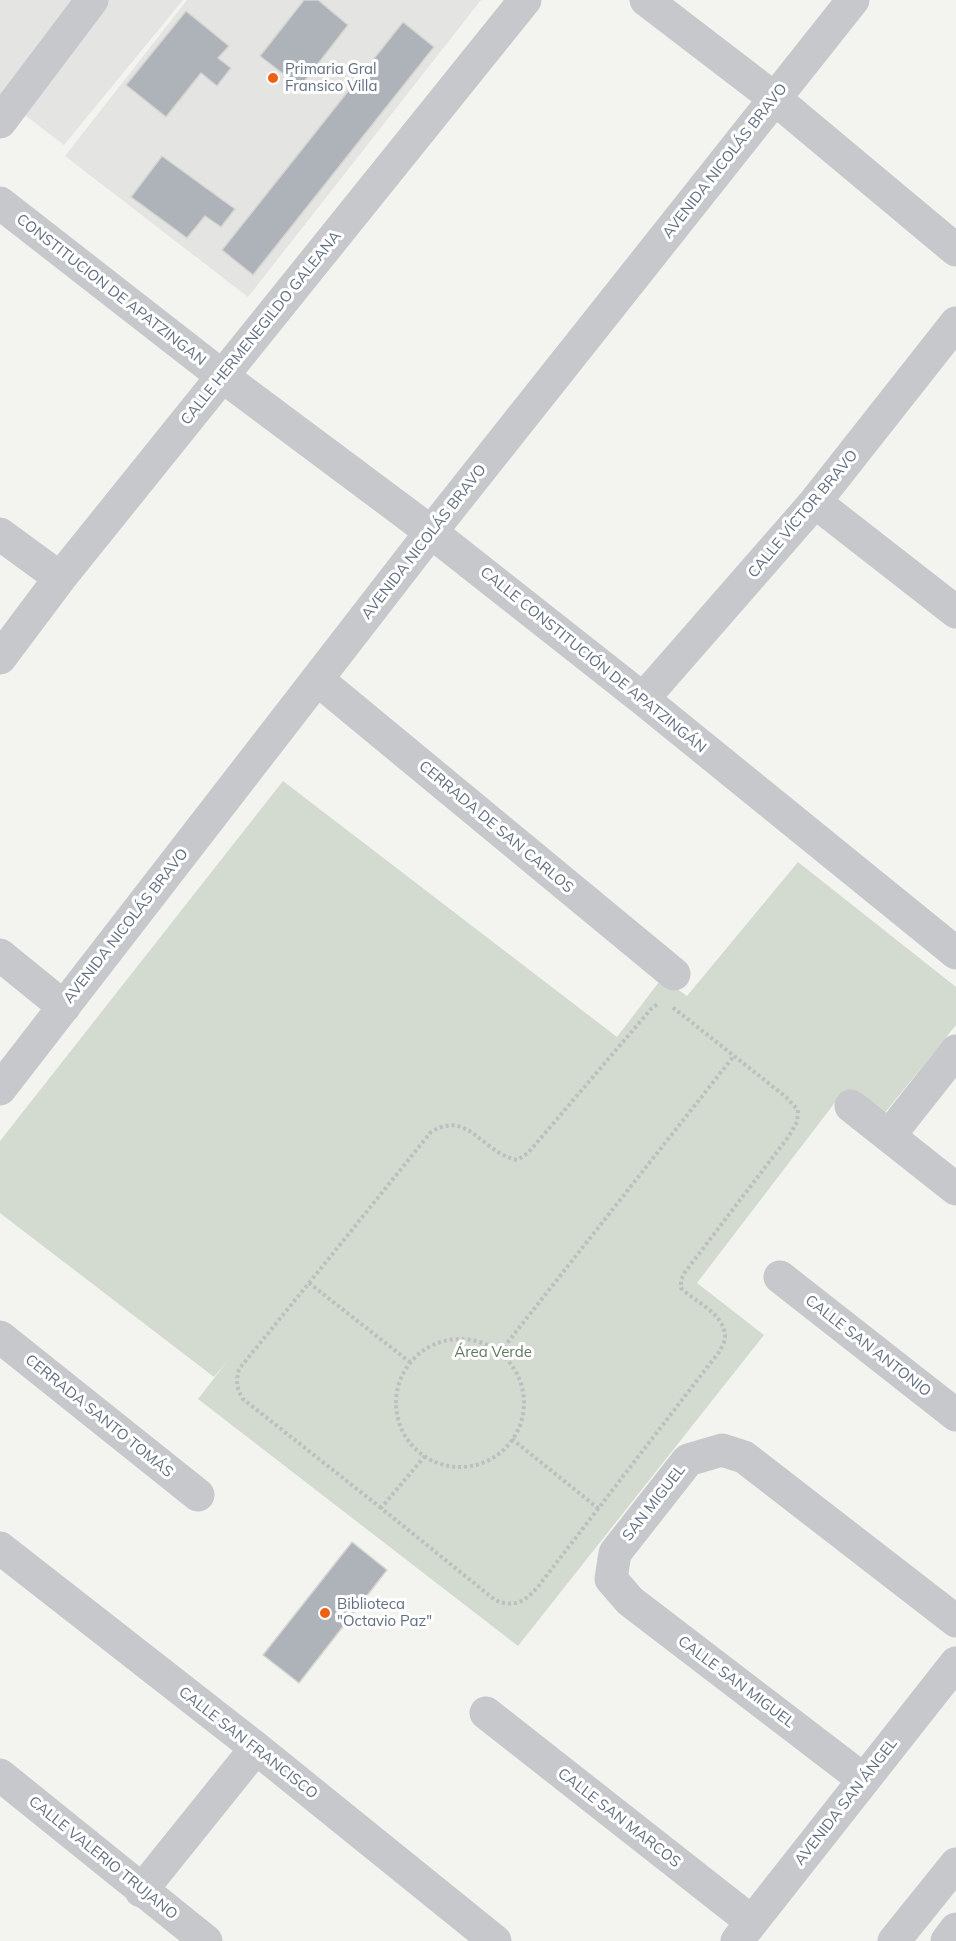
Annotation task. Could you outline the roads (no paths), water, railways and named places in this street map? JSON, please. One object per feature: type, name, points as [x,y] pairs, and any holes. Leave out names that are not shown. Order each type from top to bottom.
[{"type":"street","points":[[0,122],[92,0]]},
{"type":"street","name":"CALLE HERMENEGILDO GALEANA","points":[[0,658],[60,578],[525,0]]},
{"type":"street","points":[[646,0],[774,98],[956,250]]},
{"type":"street","name":"AVENIDA NICOLÁS BRAVO","points":[[0,1089],[431,532],[853,0]]},
{"type":"street","name":"CONSTITUCION DE APATZINGAN","points":[[0,203],[222,376]]},
{"type":"street","name":"CALLE VÍCTOR BRAVO","points":[[643,699],[815,502],[956,323]]},
{"type":"street","name":"CALLE CONSTITUCIÓN DE APATZINGÁN","points":[[222,376],[431,532],[643,699],[956,953]]},
{"type":"street","points":[[815,502],[956,612]]},
{"type":"street","points":[[0,534],[60,578]]},
{"type":"street","name":"CERRADA DE SAN CARLOS","points":[[318,680],[674,974]]},
{"type":"street","points":[[0,955],[64,1007]]},
{"type":"street","points":[[889,1136],[956,1051]]},
{"type":"street","points":[[851,1106],[956,1189]]},
{"type":"street","name":"CALLE SAN ANTONIO","points":[[780,1277],[956,1414]]},
{"type":"street","name":"CERRADA SANTO TOMÁS","points":[[0,1337],[198,1495]]},
{"type":"street","name":"SAN MIGUEL","points":[[611,1579],[615,1553],[688,1460],[722,1450],[744,1457],[956,1621]]},
{"type":"street","name":"CALLE SAN FRANCISCO","points":[[0,1548],[495,1941]]},
{"type":"street","name":"CALLE SAN MIGUEL","points":[[611,1579],[630,1601],[864,1780]]},
{"type":"street","name":"AVENIDA SAN ÁNGEL","points":[[744,1932],[956,1663]]},
{"type":"street","name":"CALLE SAN MARCOS","points":[[486,1713],[744,1932]]},
{"type":"street","points":[[141,1890],[256,1749]]},
{"type":"street","name":"CALLE VALERIO TRUJANO","points":[[0,1775],[206,1941]]},
{"type":"street","points":[[894,1941],[956,1864]]},
{"type":"street","points":[[947,1941],[956,1929]]},
{"type":"place","name":"Primaria Gral Fransico Villa","points":[[273,78]]},
{"type":"place","name":"Biblioteca \"Octavio Paz\"","points":[[325,1613]]},
{"type":"park label","name":"Área Verde","points":[[493,1352]]}]
